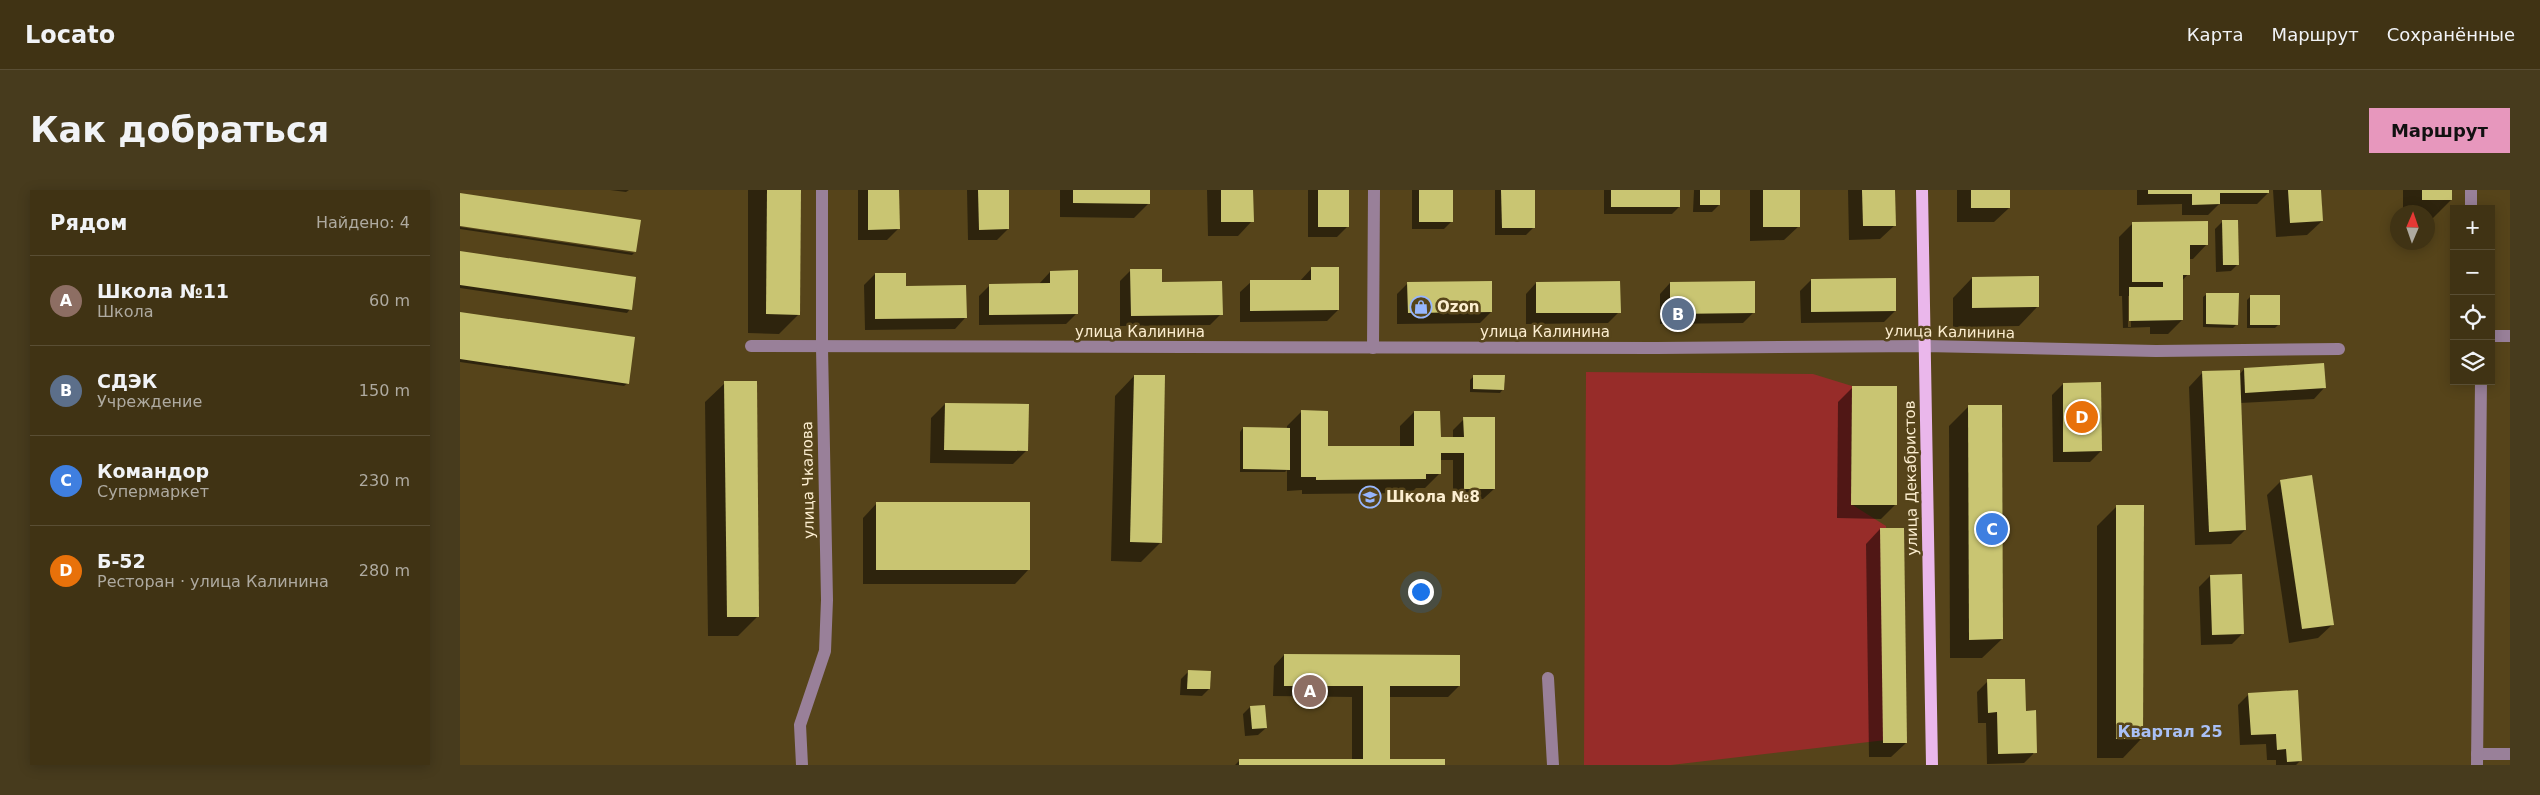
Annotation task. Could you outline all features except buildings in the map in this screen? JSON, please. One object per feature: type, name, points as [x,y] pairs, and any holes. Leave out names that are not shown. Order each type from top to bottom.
[{"type":"main road","name":"улица Декабристов","points":[[1922,190],[1932,765]]},
{"type":"street","name":"улица Чкалова","points":[[802,765],[800,725],[825,651],[827,600],[822,348],[822,190]]},
{"type":"street","points":[[1374,190],[1374,348]]},
{"type":"street","points":[[2471,190],[2471,205]]},
{"type":"street","points":[[2495,336],[2510,336]]},
{"type":"street","name":"улица Калинина","points":[[751,346],[822,348],[1925,346],[2060,350],[2339,349]]},
{"type":"street","points":[[2481,385],[2477,760],[2510,754]]},
{"type":"street","points":[[1548,678],[1554,765]]},
{"type":"shaded area","points":[[1586,372],[1813,374],[1852,386],[1851,504],[1886,526],[1886,740],[1671,765],[1584,765]]},
{"type":"place","name":"Ozon","points":[[1421,307]]},
{"type":"place","name":"СДЭК","points":[[1678,314]]},
{"type":"place","name":"Б-52","points":[[2082,417]]},
{"type":"place","name":"Школа №8","points":[[1370,497]]},
{"type":"place","name":"Командор","points":[[1992,529]]},
{"type":"place","name":"Школа №11","points":[[1310,691]]},
{"type":"district","name":"Квартал 25","points":[[2170,731]]}]
